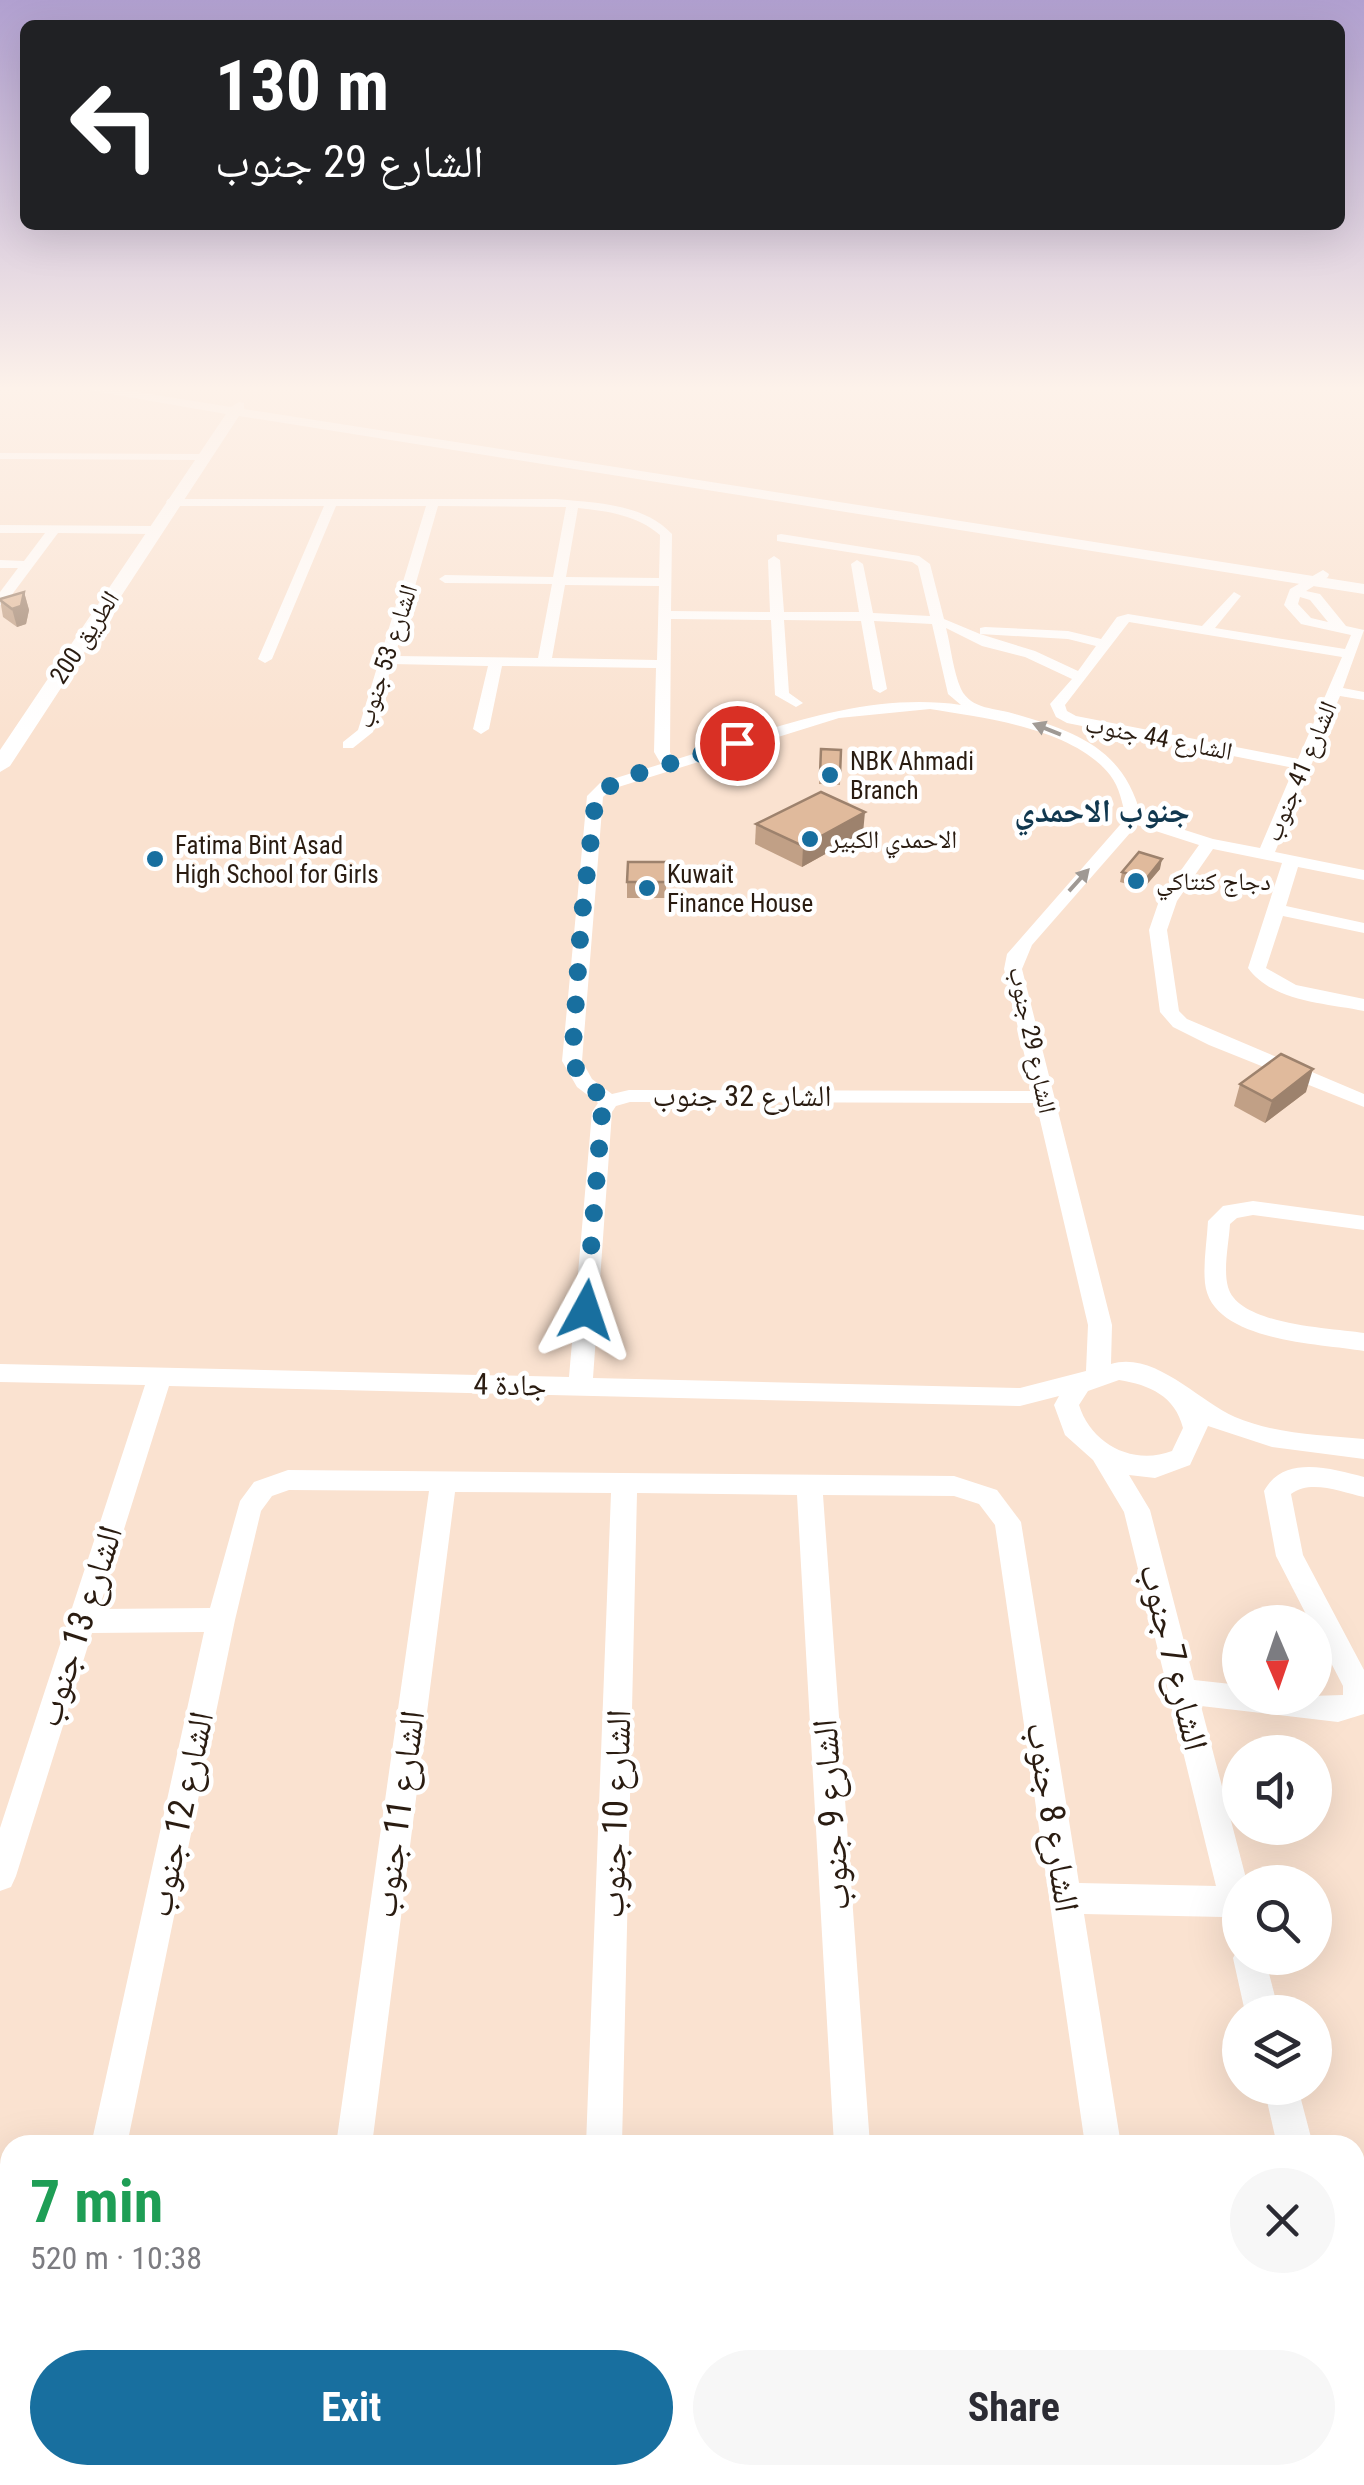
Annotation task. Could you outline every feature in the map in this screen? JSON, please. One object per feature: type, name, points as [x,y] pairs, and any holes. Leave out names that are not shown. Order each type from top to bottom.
[{"type":"main road","points":[[819,501],[1320,577],[1364,580]]},
{"type":"main road","points":[[831,501],[1320,577],[1364,589]]},
{"type":"main road","name":"الطريق 200","points":[[0,766],[172,502]]},
{"type":"street","points":[[172,502],[573,504],[599,507],[659,525],[666,534],[662,752],[681,760]]},
{"type":"street","points":[[265,659],[332,502]]},
{"type":"street","name":"الشارع 53 جنوب","points":[[348,745],[364,732],[433,503]]},
{"type":"street","points":[[544,663],[573,504]]},
{"type":"street","points":[[0,529],[154,530]]},
{"type":"street","points":[[0,601],[54,530]]},
{"type":"street","points":[[781,538],[915,558],[924,564],[956,694],[976,710]]},
{"type":"street","points":[[774,560],[782,696],[796,704]]},
{"type":"street","points":[[0,564],[28,564]]},
{"type":"street","points":[[857,564],[880,689]]},
{"type":"street","points":[[1320,577],[1295,592],[1292,605],[1306,621],[1341,629]]},
{"type":"street","points":[[444,580],[664,582]]},
{"type":"street","points":[[1295,592],[1314,597],[1341,629]]},
{"type":"street","points":[[1207,629],[1234,596]]},
{"type":"street","points":[[663,615],[912,616],[961,629],[986,643],[1030,654],[1081,678]]},
{"type":"street","name":"الشارع 44 جنوب","points":[[1303,765],[1072,720],[1061,714],[1057,704],[1081,678],[1122,620],[1128,618],[1348,654]]},
{"type":"street","points":[[961,629],[1068,636],[1104,644]]},
{"type":"street","name":"الشارع 41 جنوب","points":[[1266,854],[1359,632],[1341,629]]},
{"type":"street","points":[[388,660],[661,664]]},
{"type":"street","points":[[481,728],[496,663]]},
{"type":"street","points":[[1334,690],[1364,696]]},
{"type":"street","points":[[930,704],[956,694]]},
{"type":"street","points":[[609,1102],[584,1083],[572,1061],[581,923],[596,796],[620,779],[681,760],[836,714],[930,704],[976,710],[1035,724],[1083,745],[1114,769],[1126,788],[1128,825],[1364,875]]},
{"type":"street","name":"الشارع 29 جنوب","points":[[1128,825],[1025,941],[1016,954],[1013,970],[1100,1325],[1118,1354],[1139,1374]]},
{"type":"street","points":[[1209,844],[1168,900],[1158,930],[1170,1012],[1180,1023],[1216,1040],[1364,1101]]},
{"type":"street","points":[[1292,859],[1256,968],[1261,977],[1277,986],[1364,1005]]},
{"type":"street","points":[[1278,909],[1364,928]]},
{"type":"street","name":"الشارع 32 جنوب","points":[[580,1387],[602,1112],[609,1102],[629,1096],[1044,1097]]},
{"type":"street","points":[[1364,1224],[1253,1208],[1231,1211],[1219,1221],[1216,1286],[1227,1307],[1247,1322],[1364,1342]]},
{"type":"street","name":"الشارع 29 جنوب","points":[[1091,1377],[1100,1325]]},
{"type":"street","name":"جادة 4","points":[[0,1373],[1020,1397],[1091,1377]]},
{"type":"street","points":[[1246,1434],[1155,1466],[1138,1467],[1105,1458],[1076,1436],[1069,1422],[1068,1406],[1073,1392],[1091,1377],[1139,1374],[1174,1390],[1214,1420],[1246,1434],[1364,1450]]},
{"type":"street","name":"الشارع 13 جنوب","points":[[0,1876],[160,1377]]},
{"type":"street","name":"جادة 4","points":[[1020,1397],[1069,1422]]},
{"type":"street","points":[[1187,1402],[1196,1428],[1187,1452]]},
{"type":"street","name":"الشارع 7 جنوب","points":[[1105,1458],[1137,1510],[1226,1865]]},
{"type":"street","points":[[1137,1510],[1142,1481],[1155,1466]]},
{"type":"street","points":[[1182,1691],[1338,1709],[1358,1702],[1357,1685],[1332,1644],[1290,1556],[1277,1491],[1292,1478],[1311,1476],[1364,1488]]},
{"type":"street","name":"الشارع 12 جنوب","points":[[111,2135],[220,1620],[248,1508],[263,1489],[288,1480],[443,1483]]},
{"type":"street","points":[[443,1483],[809,1485]]},
{"type":"street","name":"الشارع 11 جنوب","points":[[355,2135],[443,1483]]},
{"type":"street","name":"الشارع 10 جنوب","points":[[604,2135],[624,1483]]},
{"type":"street","name":"الشارع 8 جنوب","points":[[809,1485],[954,1486],[988,1497],[1008,1522],[1102,2135]]},
{"type":"street","name":"الشارع 9 جنوب","points":[[809,1485],[851,2135]]},
{"type":"street","points":[[79,1621],[220,1620]]},
{"type":"street","points":[[1066,1898],[1222,1910]]},
{"type":"street","points":[[1285,2105],[1293,2135]]},
{"type":"building","points":[[24,592],[21,606],[12,609],[0,600],[0,599]]},
{"type":"building","points":[[821,749],[841,750],[840,775],[820,774]]},
{"type":"building","points":[[821,792],[865,812],[803,846],[756,824]]},
{"type":"building","points":[[1139,852],[1162,859],[1146,879],[1122,872]]},
{"type":"building","points":[[628,862],[666,862],[666,882],[627,882]]},
{"type":"building","points":[[1281,1054],[1313,1069],[1272,1101],[1240,1084]]},
{"type":"place","name":"NBK Ahmadi Branch","points":[[830,775]]},
{"type":"place","name":"الاحمدي الكبير","points":[[810,839]]},
{"type":"place","name":"Fatima Bint Asad High School for Girls","points":[[155,859]]},
{"type":"place","name":"دجاج كنتاكي","points":[[1136,881]]},
{"type":"place","name":"Kuwait Finance House","points":[[647,888]]},
{"type":"district","name":"جنوب الاحمدي","points":[[1102,811]]},
{"type":"route","points":[[586,1310],[602,1112],[609,1102],[584,1083],[572,1061],[581,923],[596,796],[620,779],[737,743]]}]
